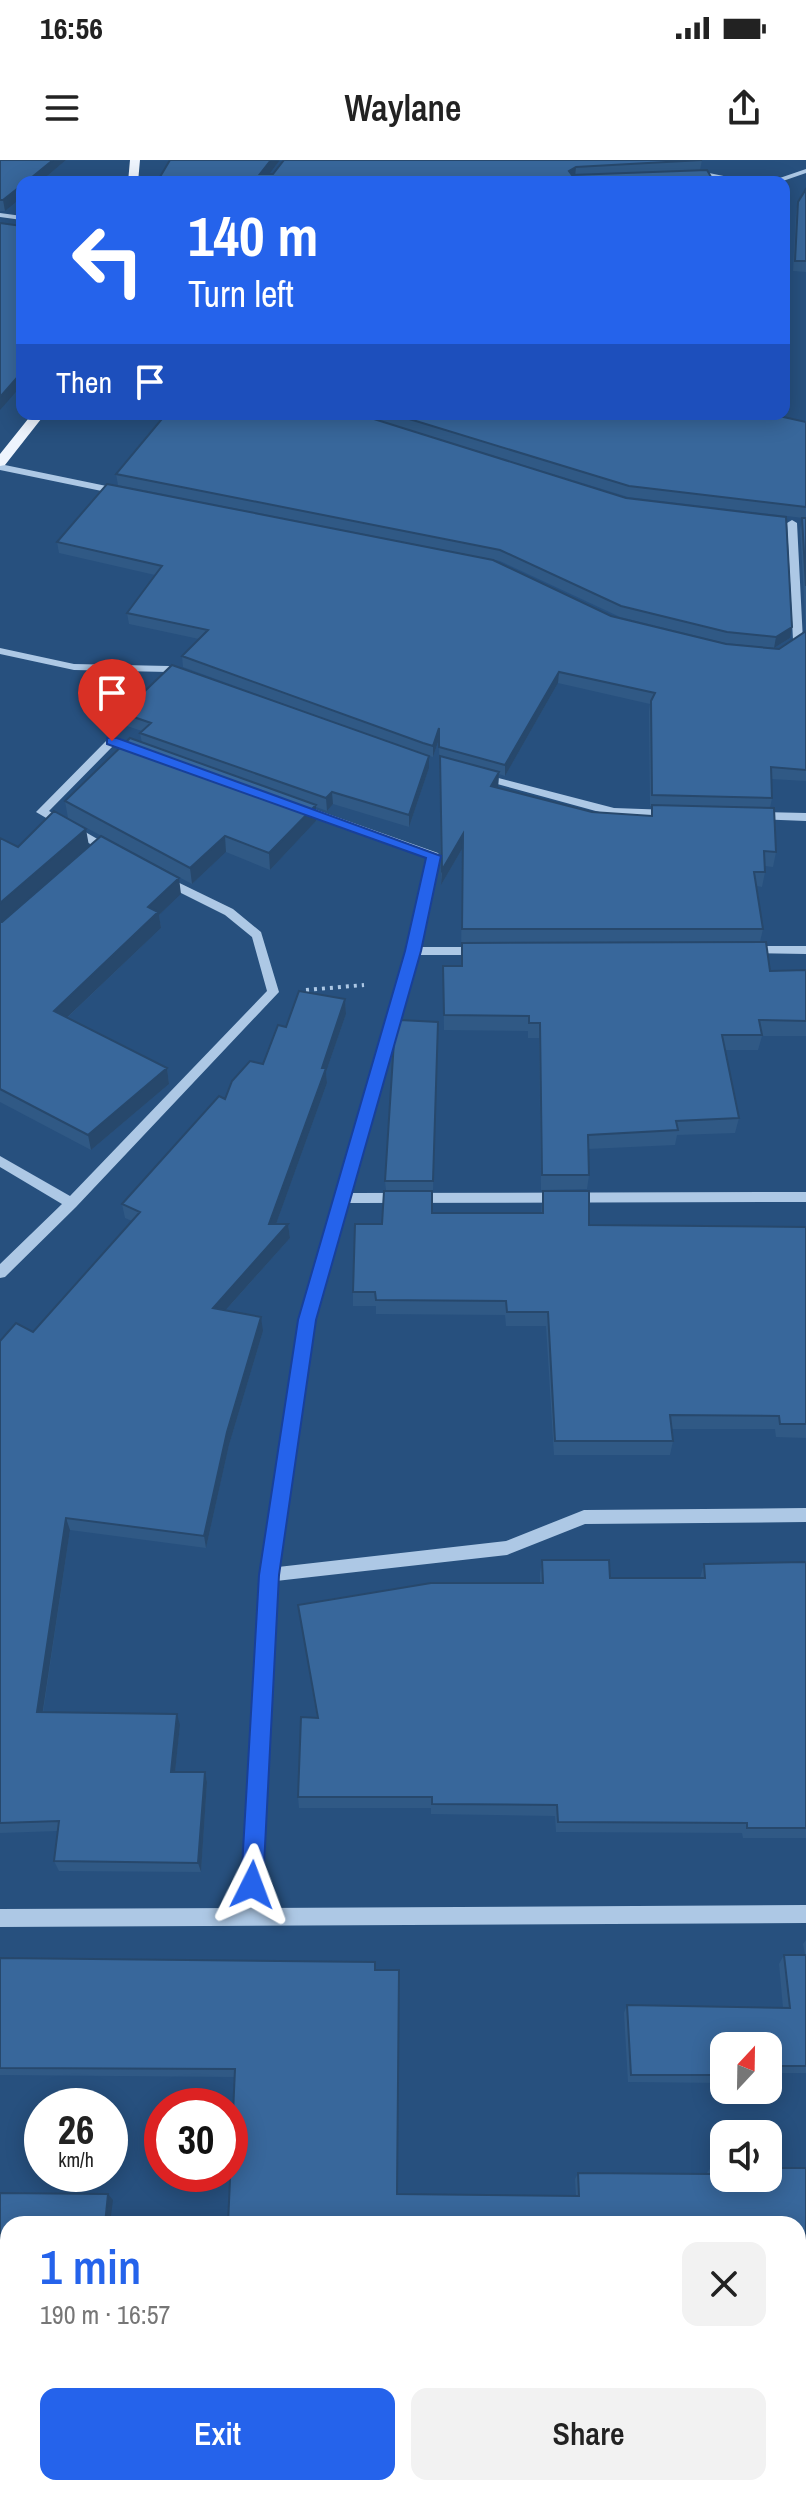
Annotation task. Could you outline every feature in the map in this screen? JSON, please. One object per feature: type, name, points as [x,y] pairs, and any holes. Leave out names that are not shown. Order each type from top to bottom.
[{"type":"main road","points":[[0,464],[34,420]]},
{"type":"street","points":[[679,176],[714,176]]},
{"type":"street","points":[[0,464],[135,494]]},
{"type":"street","points":[[777,521],[806,524]]},
{"type":"street","points":[[777,654],[798,641],[792,523]]},
{"type":"street","points":[[0,651],[74,667],[169,669],[198,680]]},
{"type":"street","points":[[126,859],[42,812],[112,741],[156,757]]},
{"type":"street","points":[[464,771],[614,812],[678,814]]},
{"type":"street","points":[[251,1916],[269,1575],[307,1320],[413,951],[434,856],[287,804]]},
{"type":"street","points":[[742,816],[806,817]]},
{"type":"street","points":[[89,856],[100,846]]},
{"type":"street","points":[[0,1273],[273,992],[257,935],[229,912],[152,873]]},
{"type":"street","points":[[743,950],[806,950]]},
{"type":"street","points":[[413,951],[491,951]]},
{"type":"street","points":[[0,1161],[71,1203]]},
{"type":"street","points":[[342,1198],[806,1197]]},
{"type":"street","points":[[269,1575],[507,1548],[584,1517],[806,1515]]},
{"type":"street","points":[[0,1918],[806,1914]]},
{"type":"path","points":[[273,992],[404,982]]},
{"type":"building","points":[[0,160],[53,160],[33,176],[16,176],[16,190],[0,200]]},
{"type":"building","points":[[170,160],[271,160],[260,174],[273,174],[284,160],[702,160],[576,167],[569,171],[572,175],[707,170],[710,176],[161,176]]},
{"type":"building","points":[[806,189],[806,261],[795,261],[798,202]]},
{"type":"building","points":[[0,223],[16,225],[16,379],[0,397]]},
{"type":"building","points":[[790,418],[806,422],[806,507],[629,486],[413,420]]},
{"type":"building","points":[[161,420],[377,420],[626,498],[786,517],[792,627],[776,637],[727,632],[621,606],[500,550],[116,474]]},
{"type":"building","points":[[107,484],[493,560],[611,616],[726,644],[779,649],[806,631],[806,770],[771,767],[772,798],[652,795],[651,701],[655,693],[559,672],[505,765],[439,747],[439,728],[433,746],[182,656],[208,630],[127,613],[162,566],[57,542]]},
{"type":"building","points":[[802,518],[806,518],[806,586]]},
{"type":"building","points":[[172,665],[429,756],[409,815],[332,792],[326,798],[140,733],[151,723],[122,713]]},
{"type":"building","points":[[130,738],[316,805],[269,853],[225,836],[190,868],[65,801]]},
{"type":"building","points":[[440,756],[499,772],[491,786],[592,812],[652,816],[652,805],[774,808],[776,852],[764,851],[765,872],[754,872],[763,929],[462,929],[463,834],[442,870]]},
{"type":"building","points":[[54,811],[86,829],[0,903],[0,838],[18,847]]},
{"type":"building","points":[[101,836],[179,878],[148,907],[158,912],[54,1011],[167,1068],[88,1135],[0,1089],[0,922]]},
{"type":"building","points":[[766,942],[770,971],[806,970],[806,1021],[759,1020],[762,1035],[722,1035],[739,1118],[676,1121],[678,1130],[588,1135],[589,1175],[542,1175],[540,1023],[529,1023],[529,1016],[444,1015],[443,966],[462,966],[462,943]]},
{"type":"building","points":[[299,991],[345,999],[322,1068],[326,1068],[269,1224],[288,1224],[213,1308],[261,1317],[227,1432],[204,1536],[66,1518],[37,1712],[177,1714],[171,1772],[205,1772],[198,1863],[54,1861],[59,1821],[0,1823],[0,1341],[16,1323],[33,1332],[140,1212],[122,1204],[219,1096],[225,1099],[232,1081],[250,1061],[263,1064],[278,1025],[286,1027]]},
{"type":"building","points":[[400,1020],[438,1022],[433,1181],[385,1181],[394,1041]]},
{"type":"building","points":[[384,1191],[432,1191],[432,1213],[543,1213],[543,1191],[589,1191],[589,1225],[806,1227],[806,1424],[780,1424],[779,1416],[670,1415],[673,1441],[555,1441],[548,1312],[507,1312],[506,1301],[376,1300],[375,1292],[353,1292],[355,1224],[382,1224]]},
{"type":"building","points":[[542,1560],[609,1560],[610,1578],[705,1578],[704,1564],[806,1562],[806,1828],[747,1828],[747,1823],[558,1822],[557,1805],[432,1804],[432,1797],[298,1797],[301,1717],[318,1718],[298,1605],[431,1583],[543,1583]]},
{"type":"building","points":[[784,1955],[806,1955],[806,2066],[782,2066],[782,2032],[710,2032],[710,2075],[631,2075],[627,2005],[790,2008]]},
{"type":"building","points":[[0,1958],[375,1962],[375,1970],[399,1970],[397,2194],[579,2196],[578,2173],[710,2174],[710,2192],[782,2192],[782,2168],[806,2168],[806,2216],[228,2216],[229,2192],[248,2192],[248,2088],[234,2088],[235,2069],[0,2068]]},
{"type":"building","points":[[0,2193],[108,2194],[106,2216],[0,2216]]},
{"type":"route","points":[[112,741],[434,856],[413,951],[307,1320],[269,1575],[252,1885]]}]
